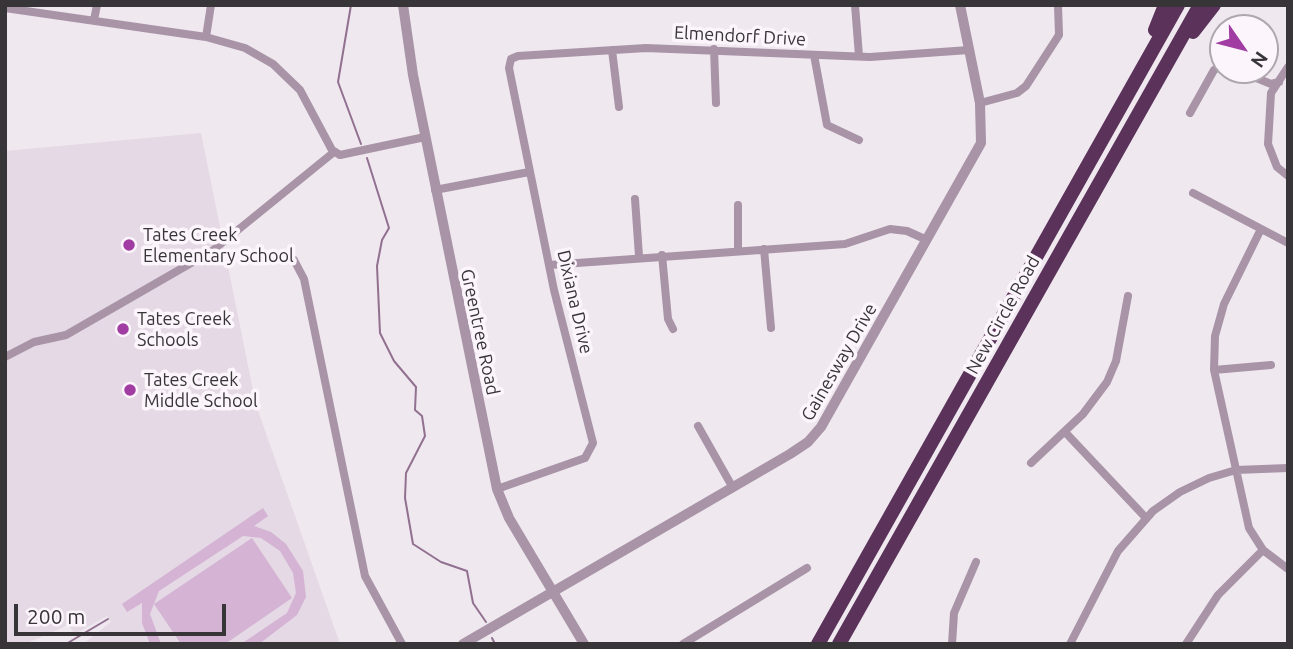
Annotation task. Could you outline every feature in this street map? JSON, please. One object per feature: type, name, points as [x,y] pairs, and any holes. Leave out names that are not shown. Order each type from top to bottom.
[{"type":"highway","points":[[1072,193],[1165,5]]},
{"type":"highway","name":"New Circle Road","points":[[818,644],[1178,5]]},
{"type":"highway","name":"New Circle Road","points":[[839,644],[1200,5]]},
{"type":"highway","points":[[1140,112],[1182,47],[1214,5]]},
{"type":"street","points":[[94,20],[97,5]]},
{"type":"street","points":[[206,37],[211,5]]},
{"type":"street","name":"Greentree Road","points":[[402,5],[435,190],[497,489],[509,518],[584,644]]},
{"type":"street","points":[[855,5],[859,56]]},
{"type":"street","name":"Gainesway Drive","points":[[463,644],[801,447],[821,427],[981,143],[980,103],[960,5]]},
{"type":"street","points":[[980,103],[1009,96],[1026,86],[1059,35],[1058,5]]},
{"type":"street","points":[[5,8],[206,37],[245,48],[282,72],[306,99],[334,152],[342,155],[425,137]]},
{"type":"street","points":[[612,50],[619,107]]},
{"type":"street","name":"Elmendorf Drive","points":[[511,59],[518,56],[612,50],[714,50],[881,57],[969,50]]},
{"type":"street","points":[[714,50],[716,103]]},
{"type":"street","points":[[814,55],[827,125],[859,140]]},
{"type":"street","name":"Dixiana Drive","points":[[497,489],[584,458],[593,443],[529,172],[509,68],[511,59]]},
{"type":"street","points":[[1288,67],[1284,80],[1271,93],[1268,144],[1277,167],[1288,176]]},
{"type":"street","points":[[1190,113],[1209,78]]},
{"type":"street","points":[[5,357],[34,342],[66,335],[212,251],[334,152]]},
{"type":"street","points":[[435,190],[529,172]]},
{"type":"street","points":[[1193,193],[1288,243]]},
{"type":"street","points":[[635,199],[639,257]]},
{"type":"street","points":[[738,205],[738,249]]},
{"type":"street","points":[[549,265],[738,249],[845,244],[890,229],[907,230],[926,240]]},
{"type":"street","points":[[1261,229],[1224,304],[1215,336],[1214,370],[1249,528],[1263,550],[1288,569]]},
{"type":"street","points":[[764,249],[771,328]]},
{"type":"street","points":[[662,255],[668,319],[673,329]]},
{"type":"street","points":[[294,260],[304,279],[362,565],[369,586],[402,644]]},
{"type":"street","points":[[1031,463],[1094,402],[1111,374],[1128,296]]},
{"type":"street","points":[[1214,370],[1271,365]]},
{"type":"street","points":[[698,426],[733,488]]},
{"type":"street","points":[[1065,432],[1146,518]]},
{"type":"street","points":[[1070,644],[1118,551],[1146,518],[1192,485],[1236,470],[1288,468]]},
{"type":"street","points":[[1186,644],[1218,594],[1263,550]]},
{"type":"street","points":[[952,644],[954,613],[976,562]]},
{"type":"street","points":[[683,644],[807,568]]},
{"type":"shaded area","name":"Tates Creek Schools","points":[[201,133],[256,405],[340,644],[83,644],[111,622],[107,616],[75,634],[68,625],[25,644],[5,644],[5,151]]},
{"type":"shaded area","points":[[263,508],[268,516],[254,526],[271,532],[286,544],[303,571],[306,597],[297,615],[259,644],[241,644],[287,613],[296,593],[293,573],[280,551],[261,538],[243,536],[159,591],[150,614],[161,644],[150,644],[142,623],[142,603],[127,612],[122,604]]},
{"type":"shaded area","points":[[252,538],[292,598],[225,644],[181,644],[154,604]]},
{"type":"waterway","points":[[351,5],[338,82],[361,144]]},
{"type":"waterway","points":[[367,158],[389,228],[382,240],[377,266],[380,333],[394,361],[416,387],[415,410],[422,416],[425,436],[406,473],[405,498],[413,544],[441,562],[467,571],[473,603],[486,622]]},
{"type":"waterway","points":[[66,644],[108,619]]},
{"type":"waterway","points":[[492,638],[495,644]]},
{"type":"place","name":"Tates Creek Elementary School","points":[[129,245]]},
{"type":"place","name":"Tates Creek Schools","points":[[123,329]]},
{"type":"place","name":"Tates Creek Middle School","points":[[130,390]]}]
